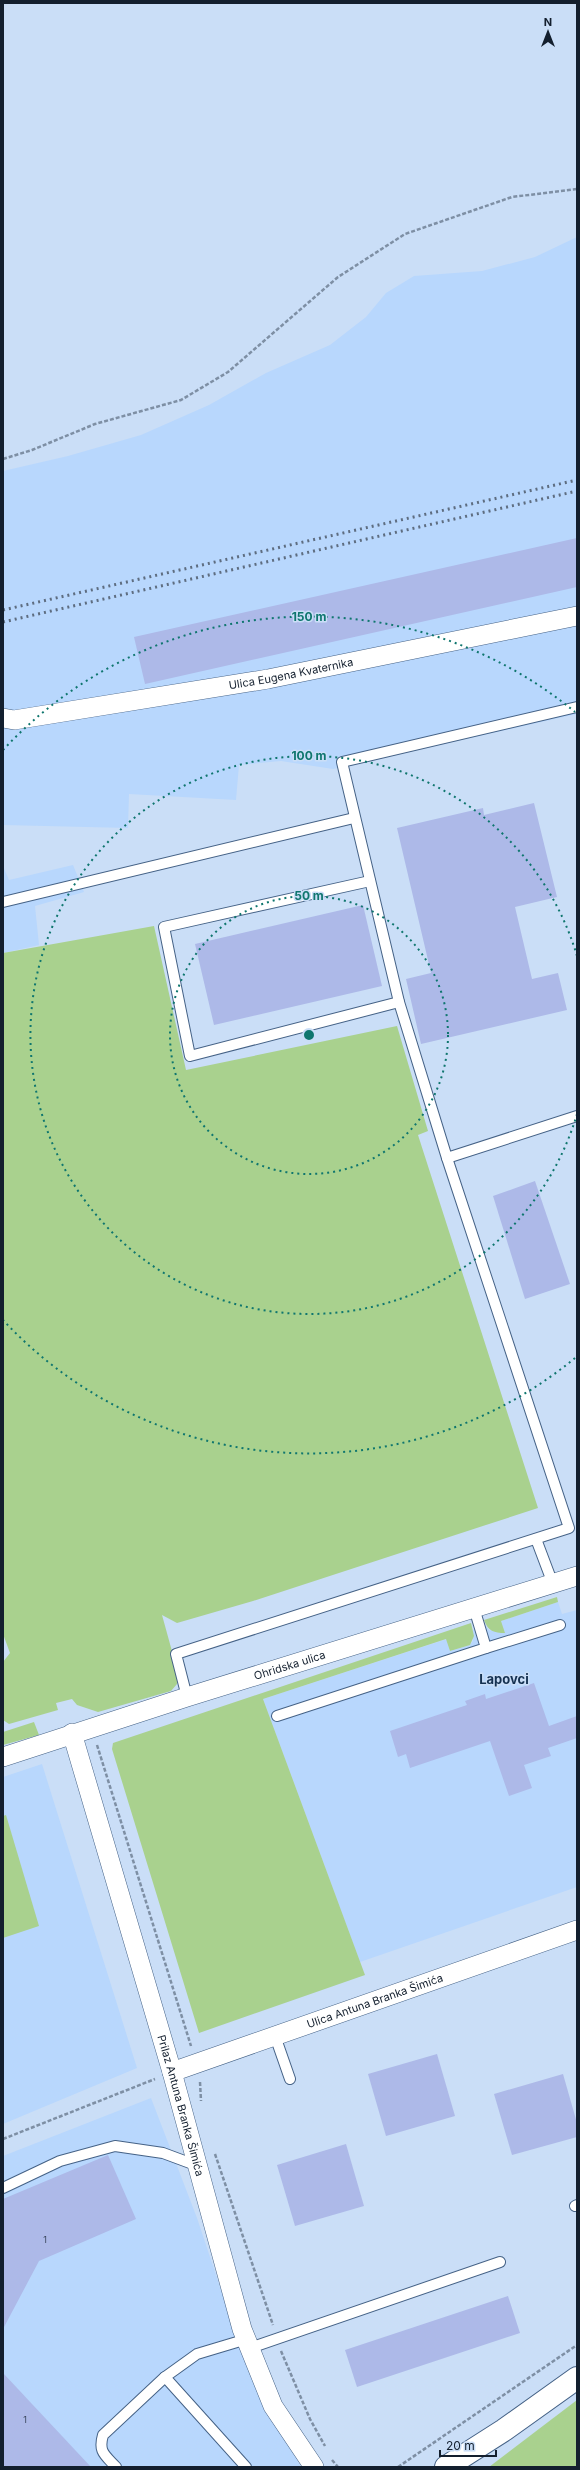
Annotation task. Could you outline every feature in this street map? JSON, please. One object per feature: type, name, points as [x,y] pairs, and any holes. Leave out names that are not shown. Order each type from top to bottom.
[{"type":"main road","points":[[446,2467],[504,2430],[577,2378]]},
{"type":"street","name":"Ulica Eugena Kvaternika","points":[[3,718],[14,720],[268,679],[577,616]]},
{"type":"street","name":"Ohridska ulica","points":[[3,1757],[72,1733],[577,1576]]},
{"type":"street","name":"Prilaz Antuna Branka Šimića","points":[[72,1733],[172,2072],[248,2344],[273,2406],[314,2467]]},
{"type":"street","name":"Ulica Antuna Branka Šimića","points":[[172,2072],[577,1930]]},
{"type":"lane","points":[[187,1697],[176,1654],[569,1528],[447,1158],[399,1002],[354,818],[342,762],[577,707]]},
{"type":"lane","points":[[3,902],[354,818]]},
{"type":"lane","points":[[370,881],[164,927],[190,1056],[399,1002]]},
{"type":"lane","points":[[447,1158],[577,1116]]},
{"type":"lane","points":[[536,1539],[553,1584]]},
{"type":"lane","points":[[474,1608],[486,1648]]},
{"type":"lane","points":[[277,1716],[560,1625]]},
{"type":"lane","points":[[275,2036],[290,2079]]},
{"type":"lane","points":[[3,2188],[60,2161],[115,2146],[163,2153],[198,2166]]},
{"type":"lane","points":[[116,2467],[103,2453],[100,2445],[103,2435],[166,2377],[197,2354],[277,2339],[500,2262]]},
{"type":"lane","points":[[166,2377],[246,2467]]},
{"type":"path","points":[[3,459],[32,450],[95,424],[181,400],[228,372],[338,277],[405,234],[512,198],[577,189]]},
{"type":"path","points":[[97,1745],[172,1982],[200,2080],[201,2106]]},
{"type":"path","points":[[3,2140],[172,2072]]},
{"type":"path","points":[[214,2149],[277,2339],[310,2419],[338,2467]]},
{"type":"path","points":[[398,2467],[577,2345]]},
{"type":"shaded area","points":[[577,237],[577,714],[333,769],[281,761],[239,765],[236,800],[129,794],[128,828],[3,825],[3,471],[68,456],[141,435],[209,405],[266,373],[330,345],[366,317],[386,293],[414,276],[482,271],[535,257]]},
{"type":"shaded area","points":[[73,865],[84,892],[35,906],[39,945],[3,953],[3,866],[9,880]]},
{"type":"shaded area","points":[[558,1602],[562,1614],[577,1610],[577,1887],[360,1962],[263,1699],[447,1639],[450,1651],[470,1645],[473,1641],[473,1630],[486,1626],[489,1630],[504,1633],[501,1621]]},
{"type":"shaded area","points":[[42,1764],[137,2068],[3,2124],[3,1777]]},
{"type":"shaded area","points":[[151,2098],[197,2218],[234,2329],[268,2410],[301,2467],[3,2467],[3,2156]]},
{"type":"green space","points":[[154,926],[186,1070],[397,1026],[428,1131],[418,1135],[538,1508],[253,1601],[177,1623],[162,1615],[178,1673],[177,1684],[171,1691],[98,1712],[77,1705],[72,1699],[56,1703],[58,1710],[9,1724],[3,1720],[3,1662],[10,1653],[3,1634],[3,953]]},
{"type":"green space","points":[[557,1597],[558,1602],[501,1621],[505,1633],[492,1631],[487,1627],[484,1620]]},
{"type":"green space","points":[[471,1623],[474,1636],[470,1645],[450,1651],[446,1639],[263,1699],[365,1975],[199,2033],[112,1749],[113,1743]]},
{"type":"green space","points":[[34,1722],[39,1735],[3,1745],[3,1732]]},
{"type":"green space","points":[[6,1815],[39,1926],[3,1938],[3,1816]]},
{"type":"green space","points":[[577,2400],[577,2467],[489,2467]]},
{"type":"building","points":[[577,538],[577,587],[145,684],[134,637]]},
{"type":"building","points":[[534,803],[557,897],[515,907],[532,979],[558,973],[567,1010],[421,1044],[406,979],[431,973],[397,828],[483,808],[484,815]]},
{"type":"building","points":[[363,905],[382,986],[214,1025],[195,944]]},
{"type":"building","points":[[535,1181],[570,1284],[525,1299],[493,1196]]},
{"type":"building","points":[[534,1683],[549,1726],[577,1716],[577,1738],[548,1748],[551,1756],[524,1765],[532,1788],[509,1796],[490,1741],[410,1768],[406,1754],[398,1757],[390,1731],[467,1705],[465,1701],[485,1694],[486,1699]]},
{"type":"building","points":[[437,2054],[455,2116],[386,2136],[368,2074]]},
{"type":"building","points":[[563,2074],[577,2123],[577,2137],[512,2155],[494,2094]]},
{"type":"building","points":[[346,2144],[364,2206],[295,2226],[277,2165]]},
{"type":"building","points":[[108,2155],[136,2219],[39,2261],[3,2329],[3,2199]]},
{"type":"building","points":[[508,2296],[520,2333],[357,2387],[345,2350]]},
{"type":"building","points":[[3,2373],[91,2467],[3,2467]]},
{"type":"railway","points":[[3,610],[577,480]]},
{"type":"railway","points":[[3,622],[577,491]]},
{"type":"district","name":"Lapovci","points":[[504,1679]]}]
